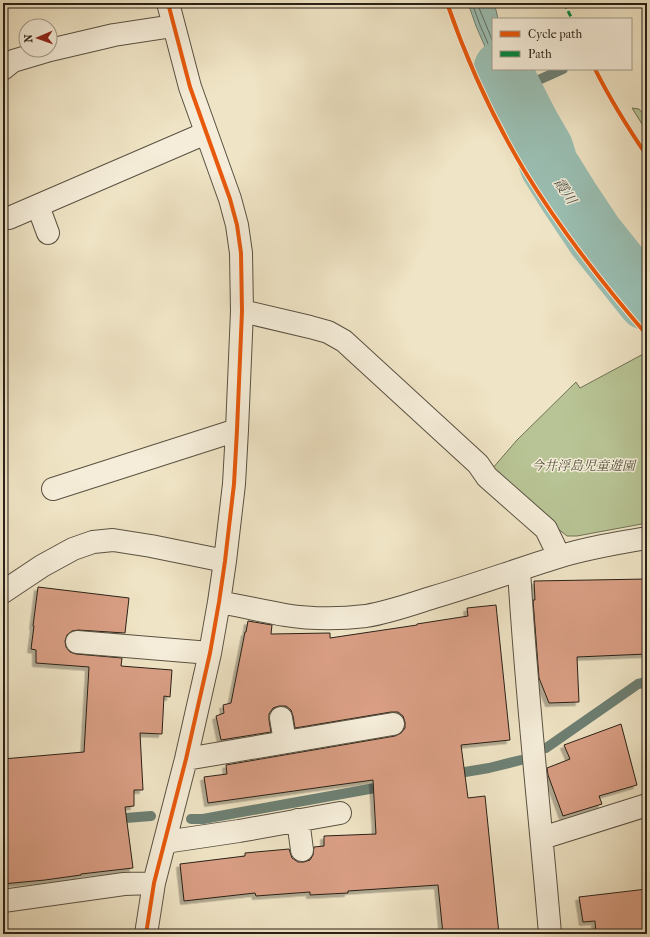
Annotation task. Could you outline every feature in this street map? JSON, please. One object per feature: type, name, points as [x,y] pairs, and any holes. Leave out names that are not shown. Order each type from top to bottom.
[{"type":"street","points":[[146,934],[154,882],[186,759],[210,653],[219,602],[234,484],[242,311],[241,254],[230,199],[190,87],[168,3]]},
{"type":"street","points":[[58,48],[114,35],[173,26]]},
{"type":"street","points":[[3,69],[13,61],[23,58]]},
{"type":"street","points":[[9,218],[206,134]]},
{"type":"street","points":[[38,206],[48,234]]},
{"type":"street","points":[[242,311],[322,330],[344,341],[478,464],[487,477],[546,529],[559,556]]},
{"type":"street","points":[[53,489],[237,430]]},
{"type":"street","points":[[219,602],[299,617],[343,618],[366,616],[387,612],[559,556],[647,538]]},
{"type":"street","points":[[3,592],[48,562],[73,548],[93,542],[113,540],[152,546],[225,561]]},
{"type":"street","points":[[519,570],[531,729],[550,934]]},
{"type":"street","points":[[77,642],[210,653]]},
{"type":"street","points":[[281,718],[285,742]]},
{"type":"street","points":[[186,759],[394,724]]},
{"type":"street","points":[[542,838],[647,805]]},
{"type":"street","points":[[164,842],[239,832],[340,813]]},
{"type":"street","points":[[298,820],[302,850]]},
{"type":"street","points":[[3,901],[124,884],[154,882]]},
{"type":"green space","points":[[632,108],[639,109],[647,118],[647,132]]},
{"type":"green space","name":"今井浮島児童遊園","points":[[647,352],[647,523],[577,536],[567,536],[492,469],[517,440],[576,382],[580,388]]},
{"type":"water","points":[[468,3],[492,3],[496,10],[498,18],[492,18],[492,63]]},
{"type":"water","points":[[495,70],[512,70],[520,88],[534,105],[536,120],[545,138],[556,152],[549,157],[549,165],[538,154]]},
{"type":"building","points":[[647,579],[647,654],[577,657],[579,702],[549,703],[539,678],[533,600],[535,600],[534,581]]},
{"type":"building","points":[[38,587],[129,598],[125,633],[78,630],[72,631],[67,635],[65,641],[66,647],[70,652],[76,654],[122,658],[121,666],[172,670],[170,697],[164,696],[162,734],[140,733],[143,790],[134,790],[134,806],[125,807],[133,868],[3,884],[3,759],[84,752],[89,667],[36,663],[36,650],[31,649]]},
{"type":"building","points":[[496,605],[510,740],[461,745],[468,798],[485,796],[499,934],[443,934],[438,885],[310,895],[310,892],[256,896],[255,893],[184,901],[180,864],[245,856],[245,853],[289,849],[292,858],[298,862],[304,862],[310,860],[313,855],[314,847],[324,846],[324,836],[376,834],[373,780],[208,803],[204,777],[227,774],[226,765],[395,736],[401,733],[405,728],[403,716],[398,712],[391,712],[295,728],[291,710],[286,706],[279,706],[273,708],[269,714],[271,732],[221,740],[216,716],[224,713],[223,705],[231,703],[248,621],[272,625],[271,634],[330,633],[330,638],[468,616],[467,608]]},
{"type":"building","points":[[621,724],[637,785],[599,796],[602,804],[563,816],[548,775],[547,768],[570,759],[564,745]]},
{"type":"building","points":[[647,889],[647,934],[596,934],[595,921],[583,922],[579,897]]},
{"type":"waterway","name":"霞川","points":[[503,70],[529,123],[544,149],[549,165],[595,236],[647,301]]},
{"type":"waterway","points":[[514,91],[561,70]]},
{"type":"waterway","points":[[546,748],[638,684],[647,682]]},
{"type":"waterway","points":[[453,774],[489,768],[521,760]]},
{"type":"waterway","points":[[191,819],[203,819],[386,786]]},
{"type":"waterway","points":[[113,819],[151,816]]},
{"type":"marked path","points":[[564,3],[572,18]]},
{"type":"cycle path","points":[[146,934],[154,883],[186,759],[210,653],[219,602],[234,484],[242,311],[241,253],[237,225],[230,199],[190,87],[168,3]]},
{"type":"cycle path","points":[[447,3],[481,89],[524,170],[582,255],[647,335]]},
{"type":"cycle path","points":[[596,70],[633,135],[647,156]]}]
